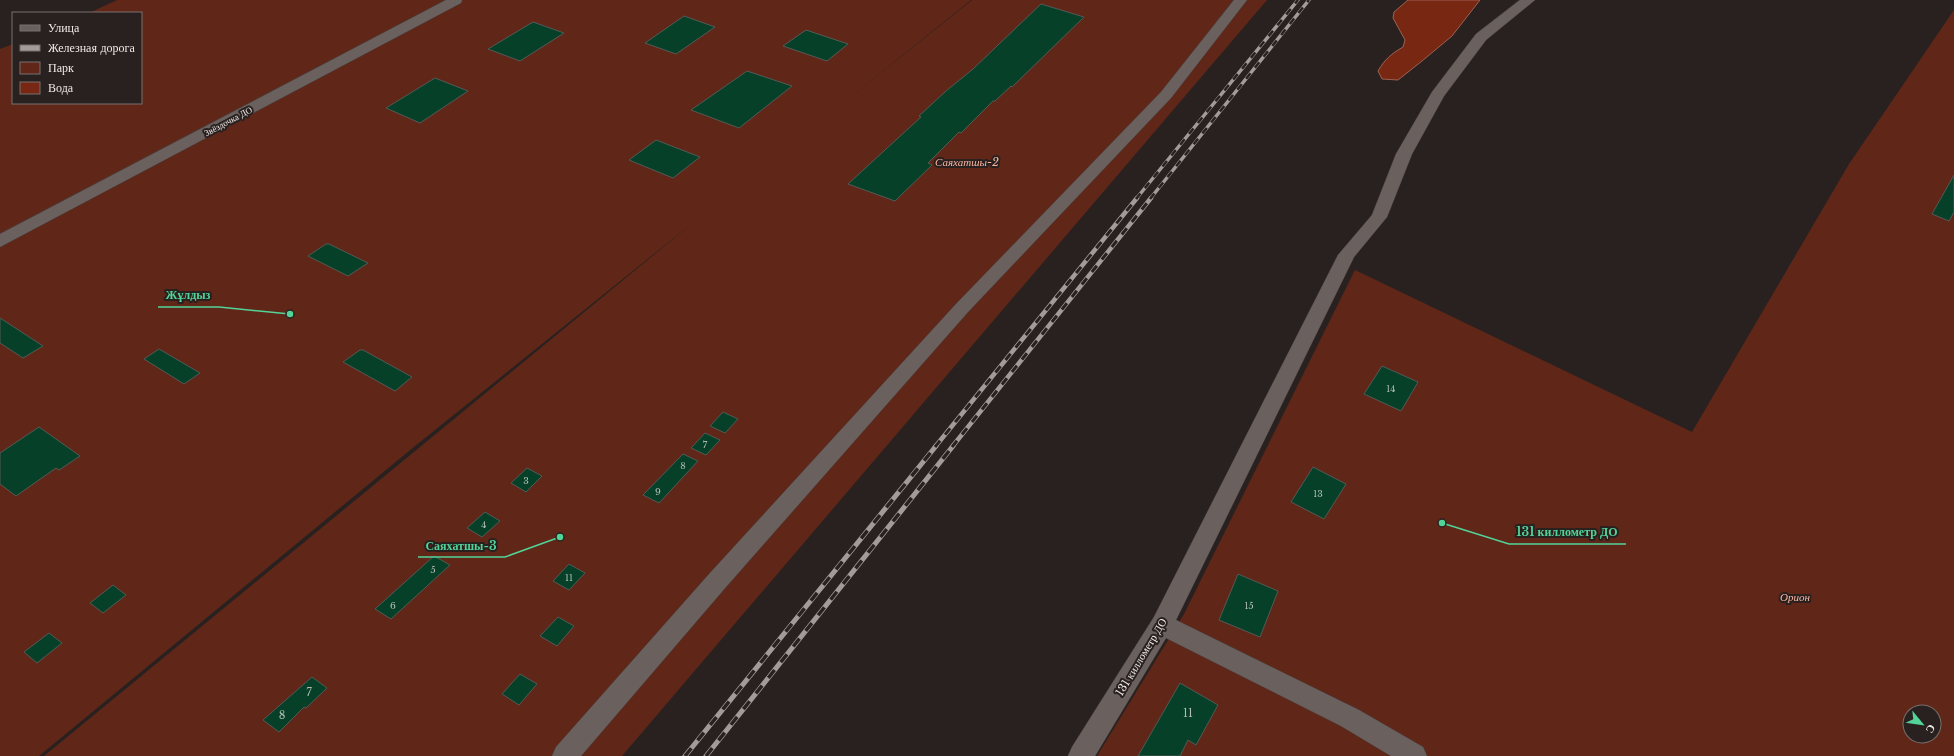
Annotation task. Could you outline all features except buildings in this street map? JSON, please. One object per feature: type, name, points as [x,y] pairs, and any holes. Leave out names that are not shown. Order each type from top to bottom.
[{"type":"street","name":"Звёздочка ДО","points":[[0,241],[456,0]]},
{"type":"street","points":[[565,756],[723,574],[962,308],[1166,95],[1241,0]]},
{"type":"street","name":"131 киллометр ДО","points":[[1081,756],[1162,624],[1347,255],[1379,217],[1404,154],[1437,95],[1481,37],[1512,11],[1529,0]]},
{"type":"street","points":[[1162,624],[1350,718],[1414,756]]},
{"type":"green space","name":"Саяхатшы-2","points":[[117,0],[971,0],[838,107],[972,0],[1267,0],[622,756],[44,756],[695,221],[415,446],[39,756],[0,756],[0,49],[12,44],[12,104],[142,104],[142,12],[91,12]]},
{"type":"green space","name":"Орион","points":[[1954,10],[1954,756],[1097,756],[1184,614],[1355,270],[1692,432],[1849,164]]},
{"type":"water","points":[[1408,0],[1480,0],[1452,36],[1422,61],[1398,80],[1382,79],[1378,71],[1383,63],[1403,47],[1405,40],[1393,18],[1394,12]]},
{"type":"railway","points":[[1136,199],[1298,0]]},
{"type":"railway","points":[[1150,199],[1309,0]]},
{"type":"railway","points":[[935,447],[1137,198]]},
{"type":"railway","points":[[952,447],[1151,198]]},
{"type":"railway","points":[[685,756],[936,446]]},
{"type":"railway","points":[[706,756],[953,446]]},
{"type":"place","name":"Жұлдыз","points":[[290,314]]},
{"type":"place","name":"131 киллометр ДО","points":[[1442,523]]},
{"type":"place","name":"Саяхатшы-3","points":[[560,537]]}]
